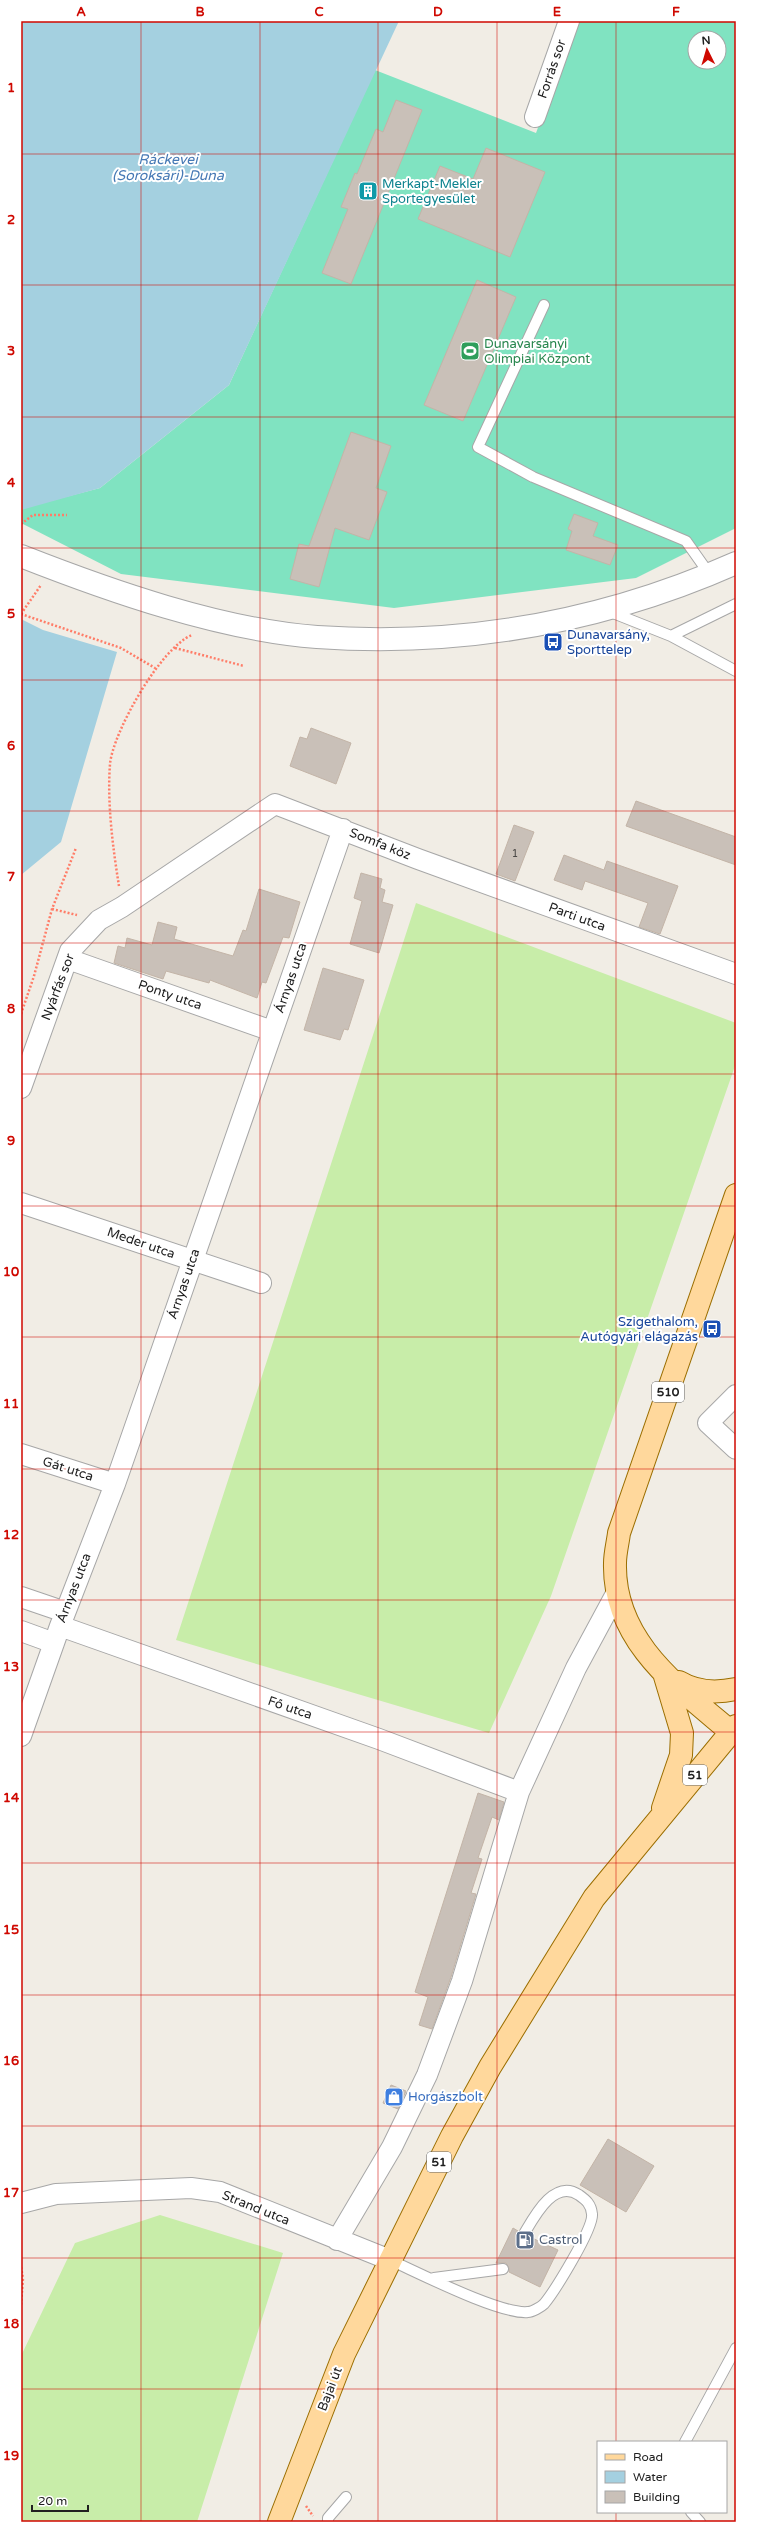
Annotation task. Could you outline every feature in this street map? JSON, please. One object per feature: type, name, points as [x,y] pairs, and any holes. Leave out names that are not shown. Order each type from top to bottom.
[{"type":"main road","name":"510","points":[[733,1729],[664,1673],[644,1652],[632,1632],[617,1592],[615,1562],[619,1532],[736,1195]]},
{"type":"main road","points":[[664,1673],[697,1690],[720,1692],[736,1689]]},
{"type":"main road","points":[[660,1818],[681,1756],[682,1733],[664,1673]]},
{"type":"main road","name":"51","points":[[390,2260],[452,2136],[526,2005],[594,1898],[733,1729]]},
{"type":"main road","name":"Bajai út","points":[[279,2522],[344,2354],[390,2260]]},
{"type":"street","name":"Forrás sor","points":[[535,117],[569,21]]},
{"type":"street","points":[[27,558],[88,582],[165,606],[244,626],[316,637],[430,639],[494,633],[605,610],[655,595],[710,575],[736,563]]},
{"type":"street","name":"Nyárfás sor","points":[[21,1088],[70,951],[98,920],[122,907],[275,804],[343,829]]},
{"type":"street","name":"Somfa köz","points":[[343,829],[418,859]]},
{"type":"street","name":"Árnyas utca","points":[[21,1736],[114,1484],[343,829]]},
{"type":"street","name":"Parti utca","points":[[418,859],[736,974]]},
{"type":"street","name":"Ponty utca","points":[[68,959],[272,1031]]},
{"type":"street","name":"Meder utca","points":[[21,1203],[261,1283]]},
{"type":"street","points":[[736,1395],[708,1423],[736,1449]]},
{"type":"street","name":"Gát utca","points":[[21,1454],[114,1484]]},
{"type":"street","points":[[337,2240],[392,2147],[427,2075],[462,1981],[519,1792],[576,1668],[617,1592]]},
{"type":"street","name":"Fő utca","points":[[21,1597],[60,1627],[371,1736],[519,1792]]},
{"type":"street","name":"Fő utca","points":[[21,1632],[60,1627]]},
{"type":"street","name":"Strand utca","points":[[21,2204],[56,2194],[191,2188],[220,2192],[390,2260]]},
{"type":"lane","points":[[544,306],[478,447],[533,477],[686,541],[710,575]]},
{"type":"lane","points":[[670,636],[736,604]]},
{"type":"lane","points":[[605,610],[670,636],[736,671]]},
{"type":"lane","points":[[390,2260],[506,2310],[529,2312],[543,2305],[585,2238],[593,2215],[588,2202],[575,2193],[559,2192],[546,2201],[524,2234]]},
{"type":"lane","points":[[432,2279],[458,2277],[503,2269]]},
{"type":"lane","points":[[687,2441],[736,2348]]},
{"type":"lane","points":[[328,2522],[328,2518],[346,2497]]},
{"type":"lane","points":[[692,2513],[700,2522]]},
{"type":"path","points":[[21,524],[33,515],[67,515]]},
{"type":"path","points":[[42,583],[21,614],[121,648],[155,668]]},
{"type":"path","points":[[122,907],[114,855],[110,763],[127,716],[155,668],[175,648],[194,634]]},
{"type":"path","points":[[175,648],[244,666]]},
{"type":"path","points":[[21,1014],[34,976],[52,909],[76,848]]},
{"type":"path","points":[[21,2267],[23,2278],[21,2305]]},
{"type":"green space","points":[[577,21],[736,21],[736,528],[636,578],[394,608],[121,574],[21,523],[21,510],[23,508],[100,488],[229,385],[375,70],[536,133]]},
{"type":"green space","points":[[416,903],[736,1023],[736,1063],[551,1596],[489,1733],[176,1640]]},
{"type":"green space","points":[[160,2215],[283,2253],[197,2522],[21,2522],[21,2356],[75,2243]]},
{"type":"water","name":"Ráckevei (Soroksári)-Duna","points":[[21,21],[399,21],[229,385],[100,488],[21,510]]},
{"type":"water","points":[[21,619],[43,630],[117,652],[61,842],[21,875]]},
{"type":"building","name":"Merkapt-Mekler Sportegyesület","points":[[396,100],[422,110],[351,284],[322,273],[348,209],[341,207],[355,173],[357,174],[376,129],[383,132]]},
{"type":"building","points":[[486,148],[545,172],[510,257],[418,219],[440,166],[473,179]]},
{"type":"building","name":"Dunavarsányi Olimpiai Központ","points":[[477,280],[516,297],[463,421],[424,405]]},
{"type":"building","points":[[351,432],[391,446],[376,488],[387,492],[369,540],[335,528],[319,587],[290,579],[299,544],[309,546]]},
{"type":"building","points":[[574,514],[598,523],[593,536],[618,545],[610,565],[566,550],[572,531],[568,529]]},
{"type":"building","points":[[311,728],[351,743],[336,784],[290,766],[300,737],[307,739]]},
{"type":"building","points":[[636,801],[736,837],[736,865],[626,826]]},
{"type":"building","points":[[514,825],[534,832],[515,881],[496,874]]},
{"type":"building","points":[[564,855],[604,870],[607,861],[678,886],[660,934],[639,927],[648,903],[585,881],[582,890],[554,880]]},
{"type":"building","points":[[361,873],[382,879],[380,888],[385,890],[382,902],[393,905],[379,953],[350,944],[362,901],[354,898]]},
{"type":"building","points":[[259,889],[300,902],[289,938],[283,937],[266,983],[262,982],[257,998],[210,980],[209,983],[166,971],[163,979],[114,963],[118,946],[125,948],[127,938],[152,945],[158,922],[177,927],[174,939],[233,956],[243,930],[246,931]]},
{"type":"building","points":[[323,968],[364,980],[348,1030],[344,1029],[340,1040],[304,1030]]},
{"type":"building","points":[[478,1793],[504,1802],[499,1820],[492,1817],[478,1858],[482,1859],[471,1893],[476,1894],[451,1977],[432,2029],[419,2025],[428,1997],[415,1992]]},
{"type":"building","points":[[391,2085],[406,2091],[398,2109],[383,2103]]},
{"type":"building","points":[[608,2139],[654,2166],[626,2212],[580,2185]]},
{"type":"building","points":[[513,2228],[518,2231],[518,2237],[521,2240],[527,2240],[530,2237],[558,2250],[540,2287],[509,2272],[509,2268],[506,2263],[496,2263]]},
{"type":"place","name":"Merkapt-Mekler Sportegyesület","points":[[368,191]]},
{"type":"place","name":"Dunavarsányi Olimpiai Központ","points":[[470,351]]},
{"type":"place","name":"Dunavarsány, Sporttelep","points":[[553,642]]},
{"type":"place","name":"Szigethalom, Autógyári elágazás","points":[[712,1329]]},
{"type":"place","name":"Horgászbolt","points":[[394,2097]]},
{"type":"place","name":"Castrol","points":[[525,2240]]}]
